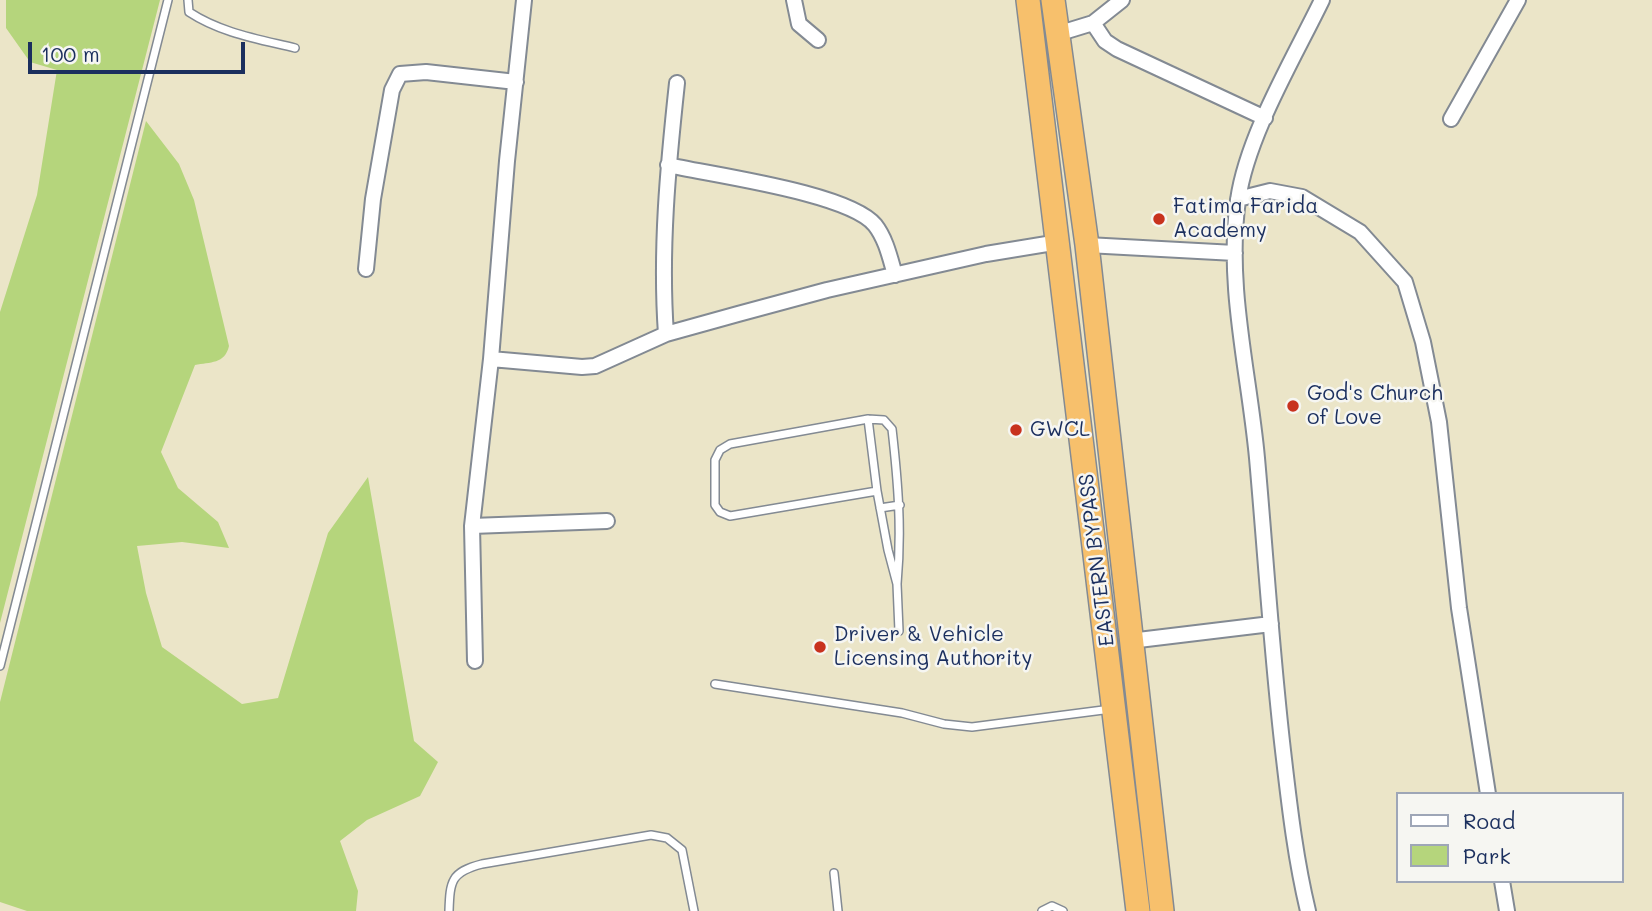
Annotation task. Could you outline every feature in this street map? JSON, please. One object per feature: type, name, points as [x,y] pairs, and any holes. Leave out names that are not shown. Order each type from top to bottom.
[{"type":"highway","name":"EASTERN BYPASS","points":[[1028,0],[1138,911]]},
{"type":"highway","name":"EASTERN BYPASS","points":[[1052,0],[1087,245],[1161,911]]},
{"type":"street","points":[[475,661],[472,526],[491,359],[507,161],[524,0]]},
{"type":"street","points":[[794,0],[799,24],[817,40]]},
{"type":"street","points":[[1057,34],[1093,23],[1122,0]]},
{"type":"street","points":[[1308,911],[1296,860],[1276,694],[1257,454],[1245,373],[1235,253],[1238,199],[1255,139],[1322,0]]},
{"type":"street","points":[[1451,119],[1518,0]]},
{"type":"street","points":[[1093,23],[1105,41],[1117,49],[1265,118]]},
{"type":"street","points":[[366,269],[373,199],[393,90],[400,74],[426,72],[516,82]]},
{"type":"street","points":[[666,334],[663,290],[668,166],[677,83]]},
{"type":"street","points":[[668,166],[826,198],[852,208],[874,223],[884,241],[895,275]]},
{"type":"street","points":[[1238,199],[1270,191],[1303,197],[1360,232],[1405,282],[1423,342],[1439,422],[1459,608],[1488,792]]},
{"type":"street","points":[[491,359],[595,366],[666,334],[827,290],[986,254],[1059,242]]},
{"type":"street","points":[[1087,245],[1235,253]]},
{"type":"street","points":[[472,526],[607,521]]},
{"type":"street","points":[[1130,641],[1271,624]]},
{"type":"street","points":[[1502,883],[1507,911]]},
{"type":"lane","points":[[0,666],[168,0]]},
{"type":"lane","points":[[188,0],[188,12],[228,32],[295,48]]},
{"type":"lane","points":[[877,491],[730,516],[720,512],[715,505],[715,460],[720,450],[730,444],[868,419],[884,419],[892,429],[900,505],[897,584],[899,631]]},
{"type":"lane","points":[[868,419],[877,491],[897,584]]},
{"type":"lane","points":[[880,508],[900,505]]},
{"type":"lane","points":[[715,684],[902,713],[944,724],[972,727],[1115,708]]},
{"type":"lane","points":[[449,911],[450,887],[462,869],[652,835],[667,838],[682,849],[694,911]]},
{"type":"lane","points":[[834,873],[838,911]]},
{"type":"lane","points":[[1042,911],[1052,906],[1063,911]]},
{"type":"green space","points":[[6,0],[160,0],[0,623],[0,312],[37,195],[57,70],[30,62],[6,28]]},
{"type":"green space","points":[[146,121],[179,164],[194,200],[229,346],[220,359],[195,365],[161,452],[178,488],[218,522],[229,548],[182,542],[137,546],[146,593],[162,647],[242,704],[278,698],[328,533],[368,477],[414,741],[438,762],[420,796],[367,820],[340,841],[358,891],[356,911],[27,911],[0,902],[0,702]]},
{"type":"place","name":"Fatima Farida Academy","points":[[1159,219]]},
{"type":"place","name":"God's Church of Love","points":[[1293,406]]},
{"type":"place","name":"GWCL","points":[[1016,430]]},
{"type":"place","name":"Driver & Vehicle Licensing Authority","points":[[820,647]]}]
